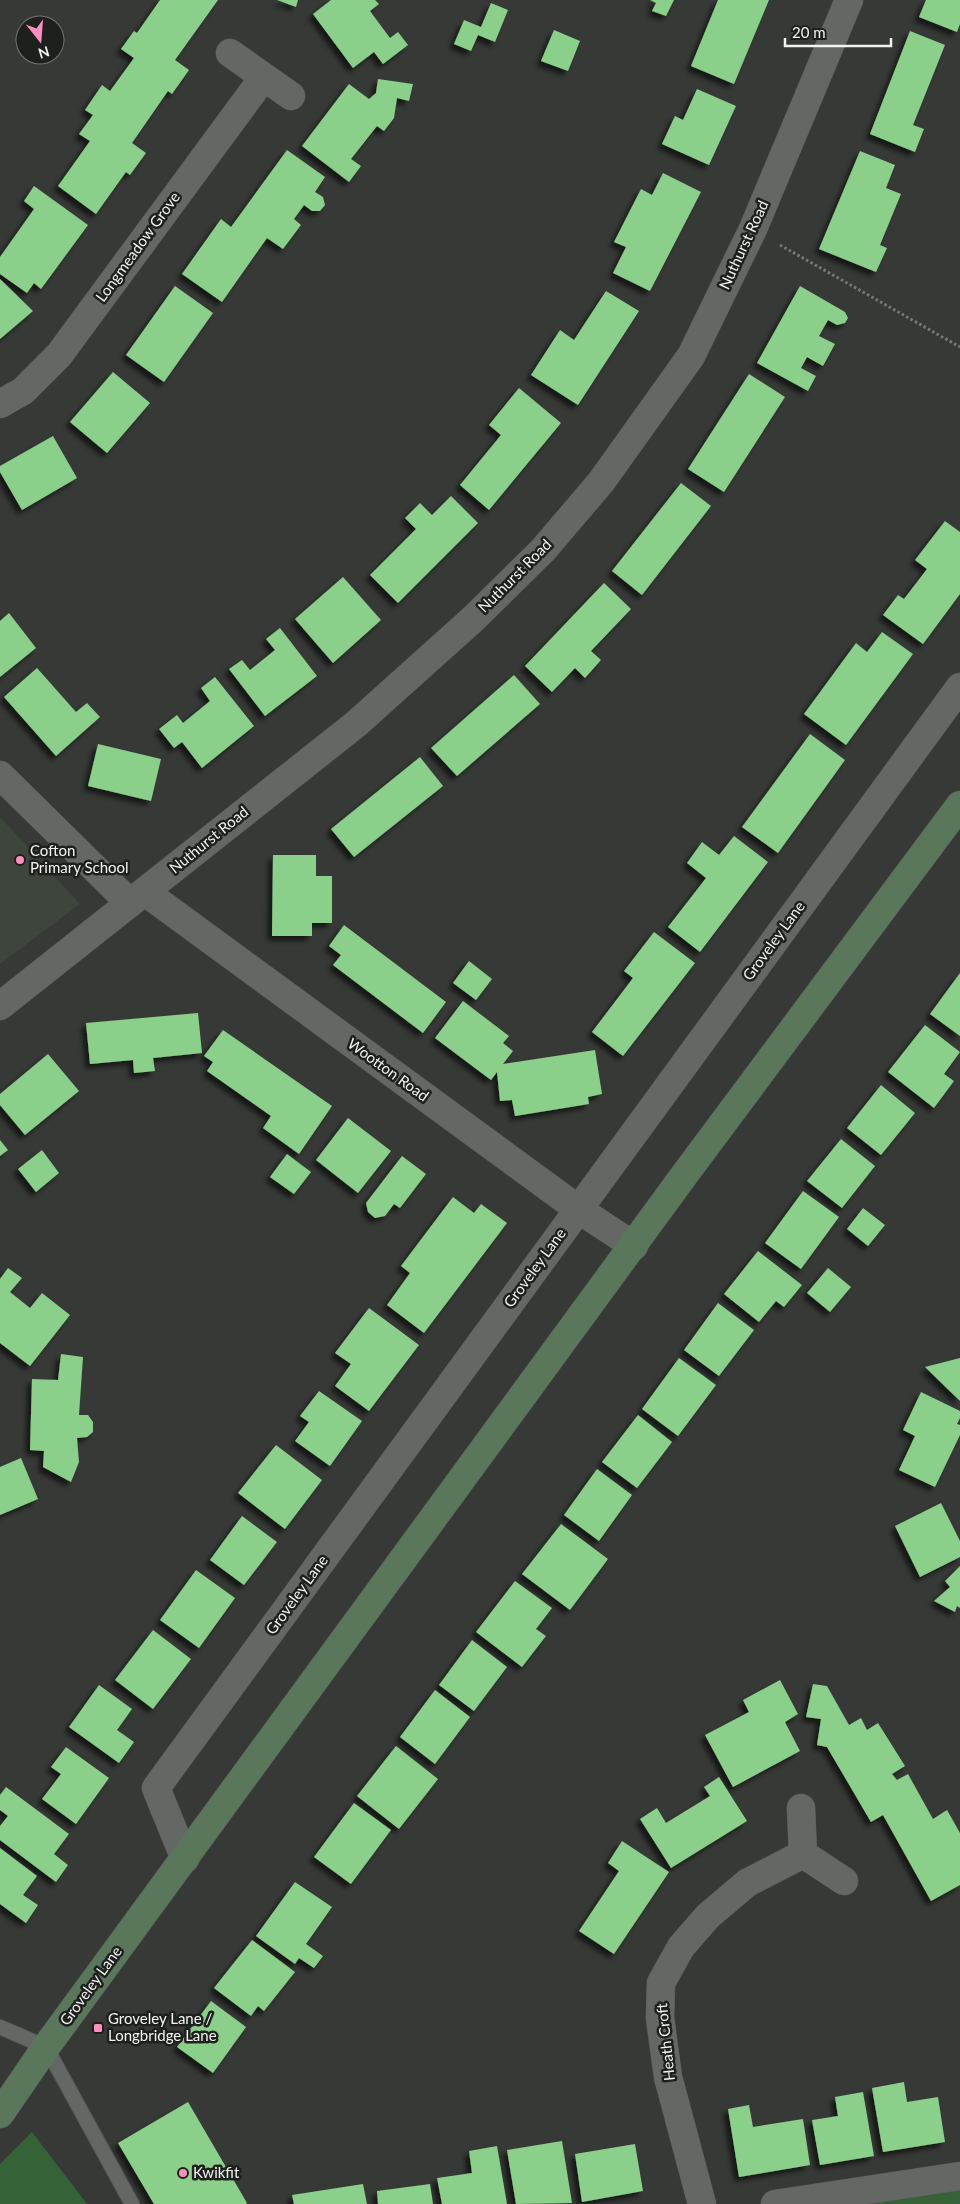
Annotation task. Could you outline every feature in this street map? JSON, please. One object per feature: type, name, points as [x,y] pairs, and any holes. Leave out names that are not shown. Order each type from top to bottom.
[{"type":"main road","name":"Groveley Lane","points":[[0,2114],[46,2047],[960,804]]},
{"type":"street","name":"Nuthurst Road","points":[[0,1006],[356,724],[473,619],[543,550],[601,482],[691,356],[753,229],[849,0]]},
{"type":"street","points":[[230,53],[290,96]]},
{"type":"street","name":"Longmeadow Grove","points":[[0,404],[23,390],[59,355],[263,78]]},
{"type":"street","name":"Groveley Lane","points":[[185,1859],[156,1788],[960,687]]},
{"type":"street","name":"Wootton Road","points":[[0,775],[137,897],[578,1209],[634,1246]]},
{"type":"street","points":[[801,1808],[803,1854],[844,1881]]},
{"type":"street","name":"Heath Croft","points":[[702,2204],[668,2078],[660,2018],[661,1983],[681,1947],[708,1916],[747,1883],[803,1854]]},
{"type":"street","points":[[775,2204],[960,2176]]},
{"type":"lane","points":[[0,2026],[46,2047],[132,2204]]},
{"type":"path","points":[[753,229],[960,347]]},
{"type":"shaded area","name":"Cofton Primary School","points":[[0,817],[80,904],[0,964]]},
{"type":"green space","points":[[32,2132],[87,2204],[0,2204],[0,2164]]},
{"type":"green space","points":[[960,2189],[960,2204],[867,2204]]},
{"type":"building","points":[[160,0],[218,0],[175,60],[189,70],[172,94],[168,91],[132,143],[146,153],[130,175],[126,172],[96,214],[58,186],[90,141],[79,134],[93,115],[85,110],[102,85],[110,91],[134,58],[121,49],[134,31],[137,33]]},
{"type":"building","points":[[277,0],[298,0],[296,7]]},
{"type":"building","points":[[331,0],[375,0],[379,4],[370,11],[390,38],[398,32],[408,45],[383,64],[374,52],[353,68],[313,14]]},
{"type":"building","points":[[650,0],[674,0],[666,16],[652,11],[656,3]]},
{"type":"building","points":[[718,0],[769,0],[734,84],[691,66]]},
{"type":"building","points":[[926,0],[960,0],[960,24],[957,32],[919,17]]},
{"type":"building","points":[[491,3],[508,10],[495,42],[478,35],[471,51],[454,44],[464,20],[481,27]]},
{"type":"building","points":[[554,30],[580,41],[568,71],[541,61]]},
{"type":"building","points":[[910,31],[945,45],[913,125],[924,129],[915,152],[870,134]]},
{"type":"building","points":[[378,79],[413,84],[409,101],[397,98],[394,118],[384,131],[377,126],[351,159],[361,166],[349,182],[302,146],[349,84],[369,99],[376,93]]},
{"type":"building","points":[[697,89],[736,106],[709,165],[662,144],[675,116],[683,120]]},
{"type":"building","points":[[287,150],[325,177],[315,192],[323,197],[325,205],[320,211],[312,211],[304,205],[294,219],[301,225],[283,249],[267,238],[222,302],[182,274],[221,219],[231,227]]},
{"type":"building","points":[[860,151],[895,165],[886,188],[901,194],[880,245],[887,248],[876,272],[819,249]]},
{"type":"building","points":[[663,173],[701,192],[650,291],[613,273],[626,247],[614,242],[641,189],[652,195]]},
{"type":"building","points":[[34,186],[88,225],[41,289],[34,283],[27,293],[0,274],[0,257],[34,209],[24,201]]},
{"type":"building","points":[[0,279],[33,311],[0,339]]},
{"type":"building","points":[[175,286],[213,313],[164,382],[126,355]]},
{"type":"building","points":[[800,286],[845,312],[848,318],[845,323],[837,325],[828,320],[819,336],[835,344],[823,366],[807,357],[801,368],[816,376],[808,391],[757,363]]},
{"type":"building","points":[[606,291],[639,311],[578,405],[531,375],[560,330],[574,340]]},
{"type":"building","points":[[113,372],[150,403],[107,453],[70,422]]},
{"type":"building","points":[[749,374],[785,397],[724,492],[688,469]]},
{"type":"building","points":[[519,388],[561,423],[489,510],[460,485],[501,435],[489,425]]},
{"type":"building","points":[[53,436],[77,478],[22,510],[0,472],[0,466]]},
{"type":"building","points":[[681,483],[711,506],[642,595],[612,571]]},
{"type":"building","points":[[451,496],[478,523],[398,603],[370,575],[416,529],[405,518],[420,503],[432,515]]},
{"type":"building","points":[[945,521],[960,532],[960,594],[923,644],[883,615],[898,595],[904,599],[927,569],[915,560]]},
{"type":"building","points":[[343,577],[381,620],[333,663],[295,619]]},
{"type":"building","points":[[604,583],[631,609],[591,651],[601,660],[585,678],[575,668],[552,692],[525,666]]},
{"type":"building","points":[[9,613],[36,648],[0,677],[0,621]]},
{"type":"building","points":[[280,628],[317,676],[265,716],[229,669],[242,660],[250,670],[275,650],[266,639]]},
{"type":"building","points":[[882,632],[913,654],[846,745],[804,714],[856,643],[867,652]]},
{"type":"building","points":[[37,668],[76,712],[87,703],[100,717],[56,756],[4,697]]},
{"type":"building","points":[[514,675],[540,704],[457,776],[431,748]]},
{"type":"building","points":[[215,677],[254,726],[202,768],[182,742],[174,748],[159,729],[177,715],[183,723],[210,701],[201,688]]},
{"type":"building","points":[[810,734],[845,760],[778,853],[742,827]]},
{"type":"building","points":[[98,744],[161,759],[151,801],[88,786]]},
{"type":"building","points":[[420,757],[443,786],[354,857],[331,829]]},
{"type":"building","points":[[734,836],[768,862],[700,952],[668,927],[706,878],[687,863],[702,842],[719,855]]},
{"type":"building","points":[[273,855],[316,855],[316,876],[332,876],[332,923],[312,923],[312,936],[272,936]]},
{"type":"building","points":[[344,925],[446,1002],[423,1033],[333,965],[341,955],[329,946]]},
{"type":"building","points":[[654,932],[695,963],[623,1056],[592,1032],[633,978],[624,971]]},
{"type":"building","points":[[469,961],[492,979],[476,1000],[453,983]]},
{"type":"building","points":[[960,973],[960,1036],[930,1014]]},
{"type":"building","points":[[463,1001],[509,1036],[503,1043],[513,1051],[503,1064],[595,1050],[602,1094],[588,1097],[589,1104],[515,1116],[512,1100],[500,1101],[497,1072],[491,1080],[435,1038]]},
{"type":"building","points":[[198,1013],[202,1053],[153,1058],[155,1071],[134,1073],[133,1060],[90,1064],[86,1023]]},
{"type":"building","points":[[925,1025],[960,1052],[944,1074],[954,1081],[934,1108],[888,1072]]},
{"type":"building","points":[[223,1030],[332,1106],[299,1154],[263,1128],[271,1116],[207,1071],[213,1062],[204,1056]]},
{"type":"building","points":[[48,1054],[79,1091],[25,1135],[0,1105],[0,1094]]},
{"type":"building","points":[[881,1085],[915,1113],[881,1155],[847,1128]]},
{"type":"building","points":[[348,1118],[391,1151],[358,1193],[316,1160]]},
{"type":"building","points":[[841,1139],[875,1166],[842,1208],[807,1181]]},
{"type":"building","points":[[0,1140],[8,1150],[0,1156]]},
{"type":"building","points":[[42,1150],[59,1173],[36,1192],[18,1169]]},
{"type":"building","points":[[287,1154],[311,1172],[294,1194],[270,1177]]},
{"type":"building","points":[[402,1156],[426,1174],[400,1208],[394,1204],[385,1216],[375,1218],[368,1212],[366,1203]]},
{"type":"building","points":[[803,1191],[839,1217],[801,1269],[765,1243]]},
{"type":"building","points":[[453,1197],[474,1213],[481,1204],[507,1223],[424,1333],[387,1305],[410,1273],[401,1266]]},
{"type":"building","points":[[863,1208],[885,1225],[868,1246],[847,1229]]},
{"type":"building","points":[[758,1251],[802,1285],[784,1307],[776,1301],[759,1322],[724,1294]]},
{"type":"building","points":[[8,1268],[22,1278],[10,1292],[30,1308],[42,1293],[70,1315],[30,1366],[0,1343],[0,1279]]},
{"type":"building","points":[[828,1268],[851,1287],[830,1312],[807,1293]]},
{"type":"building","points":[[718,1303],[754,1330],[719,1376],[684,1350]]},
{"type":"building","points":[[369,1308],[419,1345],[369,1411],[335,1386],[351,1364],[335,1353]]},
{"type":"building","points":[[61,1354],[83,1357],[79,1415],[88,1415],[93,1422],[93,1432],[87,1437],[77,1438],[79,1462],[71,1482],[43,1467],[44,1451],[30,1450],[32,1379],[58,1380]]},
{"type":"building","points":[[679,1358],[716,1385],[678,1436],[642,1409]]},
{"type":"building","points":[[960,1358],[960,1401],[925,1367]]},
{"type":"building","points":[[319,1391],[362,1421],[330,1466],[295,1441],[309,1422],[300,1416]]},
{"type":"building","points":[[921,1392],[960,1411],[960,1418],[957,1424],[960,1425],[960,1435],[935,1487],[899,1470],[915,1436],[903,1430]]},
{"type":"building","points":[[638,1415],[672,1442],[637,1488],[602,1462]]},
{"type":"building","points":[[276,1445],[322,1480],[285,1529],[238,1493]]},
{"type":"building","points":[[21,1458],[38,1499],[0,1515],[0,1467]]},
{"type":"building","points":[[597,1469],[632,1495],[599,1541],[564,1515]]},
{"type":"building","points":[[941,1503],[960,1541],[960,1557],[920,1577],[895,1526]]},
{"type":"building","points":[[242,1516],[277,1542],[244,1585],[210,1560]]},
{"type":"building","points":[[561,1524],[608,1559],[570,1610],[522,1574]]},
{"type":"building","points":[[960,1566],[960,1608],[957,1606],[955,1612],[934,1601],[950,1587],[945,1581]]},
{"type":"building","points":[[196,1570],[235,1598],[199,1648],[160,1620]]},
{"type":"building","points":[[515,1581],[552,1608],[536,1629],[546,1636],[522,1667],[476,1632]]},
{"type":"building","points":[[153,1630],[191,1659],[153,1709],[115,1680]]},
{"type":"building","points":[[472,1640],[507,1667],[474,1711],[439,1685]]},
{"type":"building","points":[[780,1680],[798,1714],[785,1722],[800,1751],[733,1787],[705,1735],[749,1712],[743,1700]]},
{"type":"building","points":[[813,1684],[827,1686],[849,1725],[861,1718],[867,1730],[878,1723],[905,1766],[892,1774],[897,1780],[908,1774],[933,1819],[947,1810],[960,1833],[960,1885],[931,1901],[883,1815],[871,1822],[827,1747],[817,1745],[821,1719],[806,1717]]},
{"type":"building","points":[[99,1685],[132,1709],[117,1730],[134,1742],[119,1763],[69,1727]]},
{"type":"building","points":[[435,1690],[470,1717],[435,1764],[400,1737]]},
{"type":"building","points":[[396,1746],[438,1779],[399,1829],[357,1796]]},
{"type":"building","points":[[66,1747],[109,1778],[76,1824],[42,1799],[61,1774],[51,1767]]},
{"type":"building","points":[[719,1777],[747,1821],[671,1868],[640,1819],[657,1808],[666,1823],[710,1796],[704,1787]]},
{"type":"building","points":[[6,1787],[69,1834],[54,1854],[68,1865],[56,1882],[0,1840],[0,1826],[8,1816],[0,1810],[0,1795]]},
{"type":"building","points":[[354,1803],[391,1830],[351,1884],[314,1857]]},
{"type":"building","points":[[622,1841],[669,1872],[614,1954],[579,1931],[619,1871],[608,1863]]},
{"type":"building","points":[[0,1848],[37,1876],[23,1895],[38,1905],[26,1923],[0,1904]]},
{"type":"building","points":[[295,1882],[332,1907],[306,1944],[323,1956],[314,1968],[299,1958],[295,1964],[256,1936]]},
{"type":"building","points":[[252,1940],[295,1972],[264,2011],[258,2006],[251,2016],[214,1988]]},
{"type":"building","points":[[211,2001],[246,2027],[213,2073],[177,2047]]},
{"type":"building","points":[[904,2082],[907,2102],[938,2097],[945,2142],[883,2152],[872,2088]]},
{"type":"building","points":[[863,2092],[874,2156],[820,2165],[812,2120],[838,2116],[835,2097]]},
{"type":"building","name":"Kwikfit","points":[[188,2102],[246,2204],[154,2204],[118,2143]]},
{"type":"building","points":[[749,2105],[753,2127],[803,2119],[810,2165],[739,2177],[728,2109]]},
{"type":"building","points":[[562,2141],[572,2203],[516,2204],[507,2150]]},
{"type":"building","points":[[635,2144],[643,2191],[582,2202],[575,2154]]},
{"type":"building","points":[[497,2146],[507,2204],[442,2204],[437,2178],[472,2173],[469,2151]]},
{"type":"building","points":[[363,2184],[367,2204],[294,2204],[292,2195]]},
{"type":"building","points":[[430,2184],[433,2204],[378,2204],[377,2191]]},
{"type":"place","name":"Cofton Primary School","points":[[20,860]]},
{"type":"place","name":"Groveley Lane / Longbridge Lane","points":[[98,2028]]},
{"type":"place","name":"Kwikfit","points":[[183,2173]]}]
